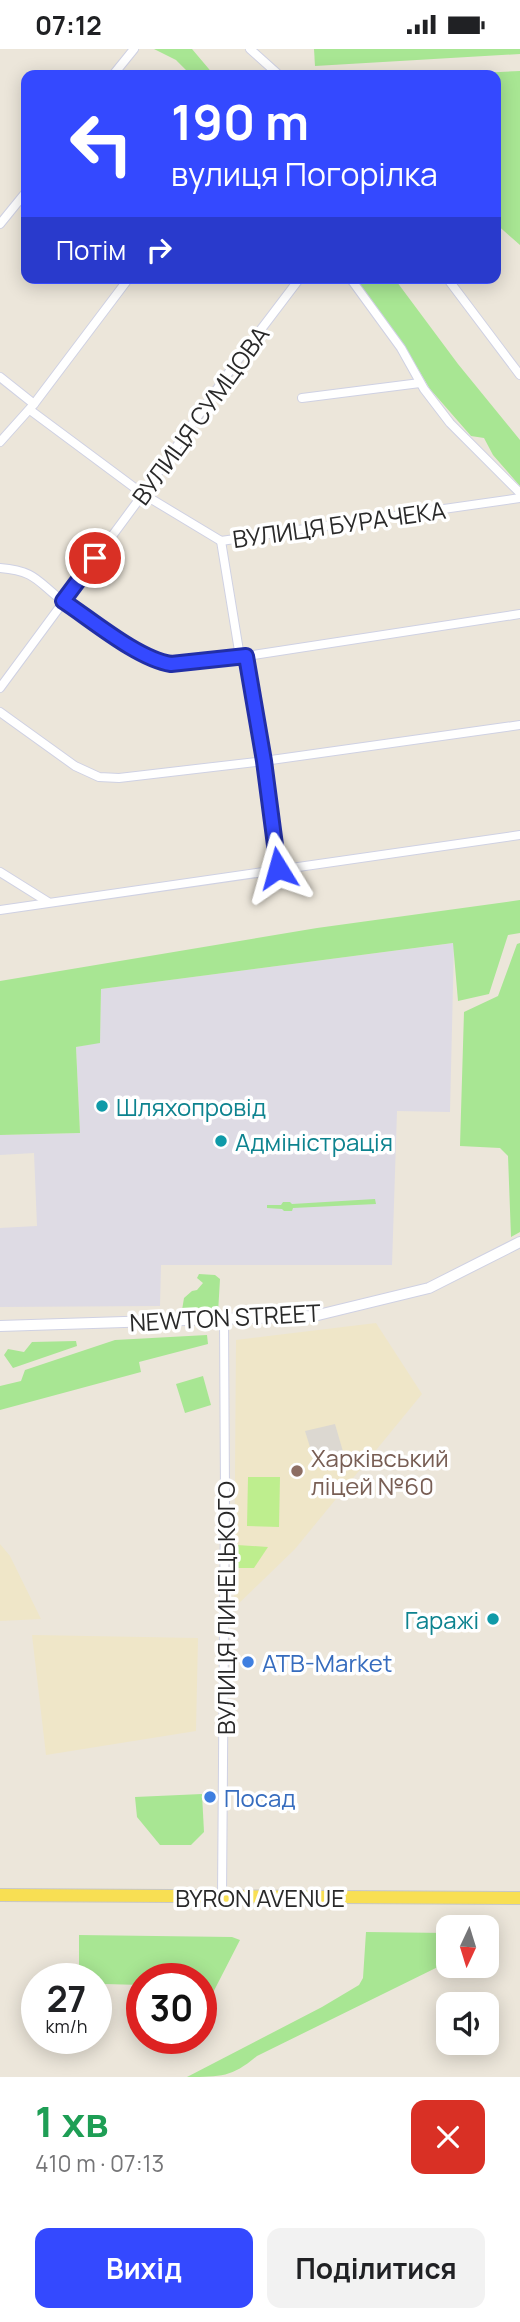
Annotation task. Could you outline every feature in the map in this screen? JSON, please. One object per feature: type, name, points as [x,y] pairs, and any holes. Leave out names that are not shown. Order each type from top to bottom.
[{"type":"main road","name":"BYRON AVENUE","points":[[0,1895],[520,1898]]},
{"type":"street","points":[[117,70],[134,49]]},
{"type":"street","points":[[250,49],[273,70]]},
{"type":"street","points":[[0,224],[21,198]]},
{"type":"street","points":[[0,442],[32,407],[124,284]]},
{"type":"street","name":"ВУЛИЦЯ СУМЦОВА","points":[[0,688],[296,284]]},
{"type":"street","points":[[354,284],[401,348],[420,383],[450,423],[520,496]]},
{"type":"street","points":[[452,284],[520,375]]},
{"type":"street","name":"ВУЛИЦЯ БУРАЧЕКА","points":[[0,377],[32,407],[143,494],[221,541],[520,496]]},
{"type":"street","points":[[302,398],[420,383]]},
{"type":"street","points":[[221,541],[264,761],[278,868]]},
{"type":"street","points":[[0,568],[30,573],[63,601],[132,647],[160,662],[171,664],[198,663],[520,614]]},
{"type":"street","points":[[0,712],[75,766],[99,777],[119,778],[264,761],[520,725]]},
{"type":"street","points":[[0,910],[520,835]]},
{"type":"street","points":[[0,872],[48,903]]},
{"type":"street","name":"NEWTON STREET","points":[[0,1326],[314,1316],[429,1288],[520,1242]]},
{"type":"street","name":"ВУЛИЦЯ ЛИНЕЦЬКОГО","points":[[222,1897],[224,1320]]},
{"type":"shaded area","points":[[454,943],[450,1112],[397,1111],[392,1265],[161,1265],[160,1306],[0,1307],[0,1228],[37,1226],[34,1153],[0,1155],[0,1135],[80,1133],[76,1047],[100,1042],[101,989]]},
{"type":"shaded area","name":"Харківський ліцей №60","points":[[376,1323],[422,1394],[295,1549],[234,1608],[236,1340]]},
{"type":"shaded area","points":[[335,1424],[344,1455],[315,1463],[305,1431]]},
{"type":"shaded area","points":[[0,1544],[10,1556],[41,1619],[0,1621]]},
{"type":"shaded area","points":[[32,1635],[198,1638],[196,1731],[46,1755]]},
{"type":"green space","points":[[154,49],[192,49],[210,70],[186,70],[176,60]]},
{"type":"green space","points":[[314,49],[520,49],[520,54],[315,66]]},
{"type":"green space","points":[[520,71],[520,245],[501,228],[501,72]]},
{"type":"green space","points":[[359,284],[398,284],[458,364],[520,440],[520,486],[493,455],[484,438],[471,436],[430,389],[402,342]]},
{"type":"green space","points":[[520,900],[520,933],[508,935],[489,994],[458,1001],[453,943],[101,989],[100,1043],[76,1047],[80,1133],[0,1135],[0,981],[317,928]]},
{"type":"green space","points":[[520,943],[520,1232],[511,1237],[508,1156],[500,1148],[460,1146],[464,1012],[498,996],[517,944]]},
{"type":"green space","points":[[375,1199],[376,1204],[293,1208],[292,1211],[267,1208],[267,1205],[281,1205],[283,1202],[292,1204]]},
{"type":"green space","points":[[199,1274],[215,1275],[220,1279],[218,1313],[188,1314],[182,1310],[184,1298],[203,1283],[197,1278]]},
{"type":"green space","points":[[207,1335],[208,1344],[139,1362],[141,1372],[0,1410],[0,1386],[21,1381],[25,1370],[115,1340]]},
{"type":"green space","points":[[76,1341],[77,1346],[13,1368],[4,1355],[8,1349],[24,1352],[32,1342]]},
{"type":"green space","points":[[203,1376],[211,1405],[185,1413],[176,1384]]},
{"type":"green space","points":[[248,1477],[280,1477],[279,1527],[247,1526]]},
{"type":"green space","points":[[237,1545],[268,1547],[254,1568],[236,1568]]},
{"type":"green space","points":[[202,1794],[204,1832],[191,1845],[160,1845],[137,1817],[135,1797]]},
{"type":"green space","points":[[366,1932],[436,1933],[436,1968],[257,2056],[233,2072],[218,2076],[187,2077],[322,2007],[359,1985],[363,1978]]},
{"type":"green space","points":[[79,1935],[232,1937],[240,1940],[217,1985],[217,1963],[126,1963],[126,1985],[112,1984],[112,1963],[79,1963]]},
{"type":"place","name":"Шляхопровід","points":[[102,1106]]},
{"type":"place","name":"Адміністрація","points":[[221,1141]]},
{"type":"place","name":"Харківський ліцей №60","points":[[297,1471]]},
{"type":"place","name":"Гаражі","points":[[493,1619]]},
{"type":"place","name":"ATB-Market","points":[[248,1662]]},
{"type":"place","name":"Посад","points":[[210,1797]]},
{"type":"route","points":[[95,558],[63,601],[132,647],[160,662],[171,664],[246,656],[264,761],[278,868]]}]
